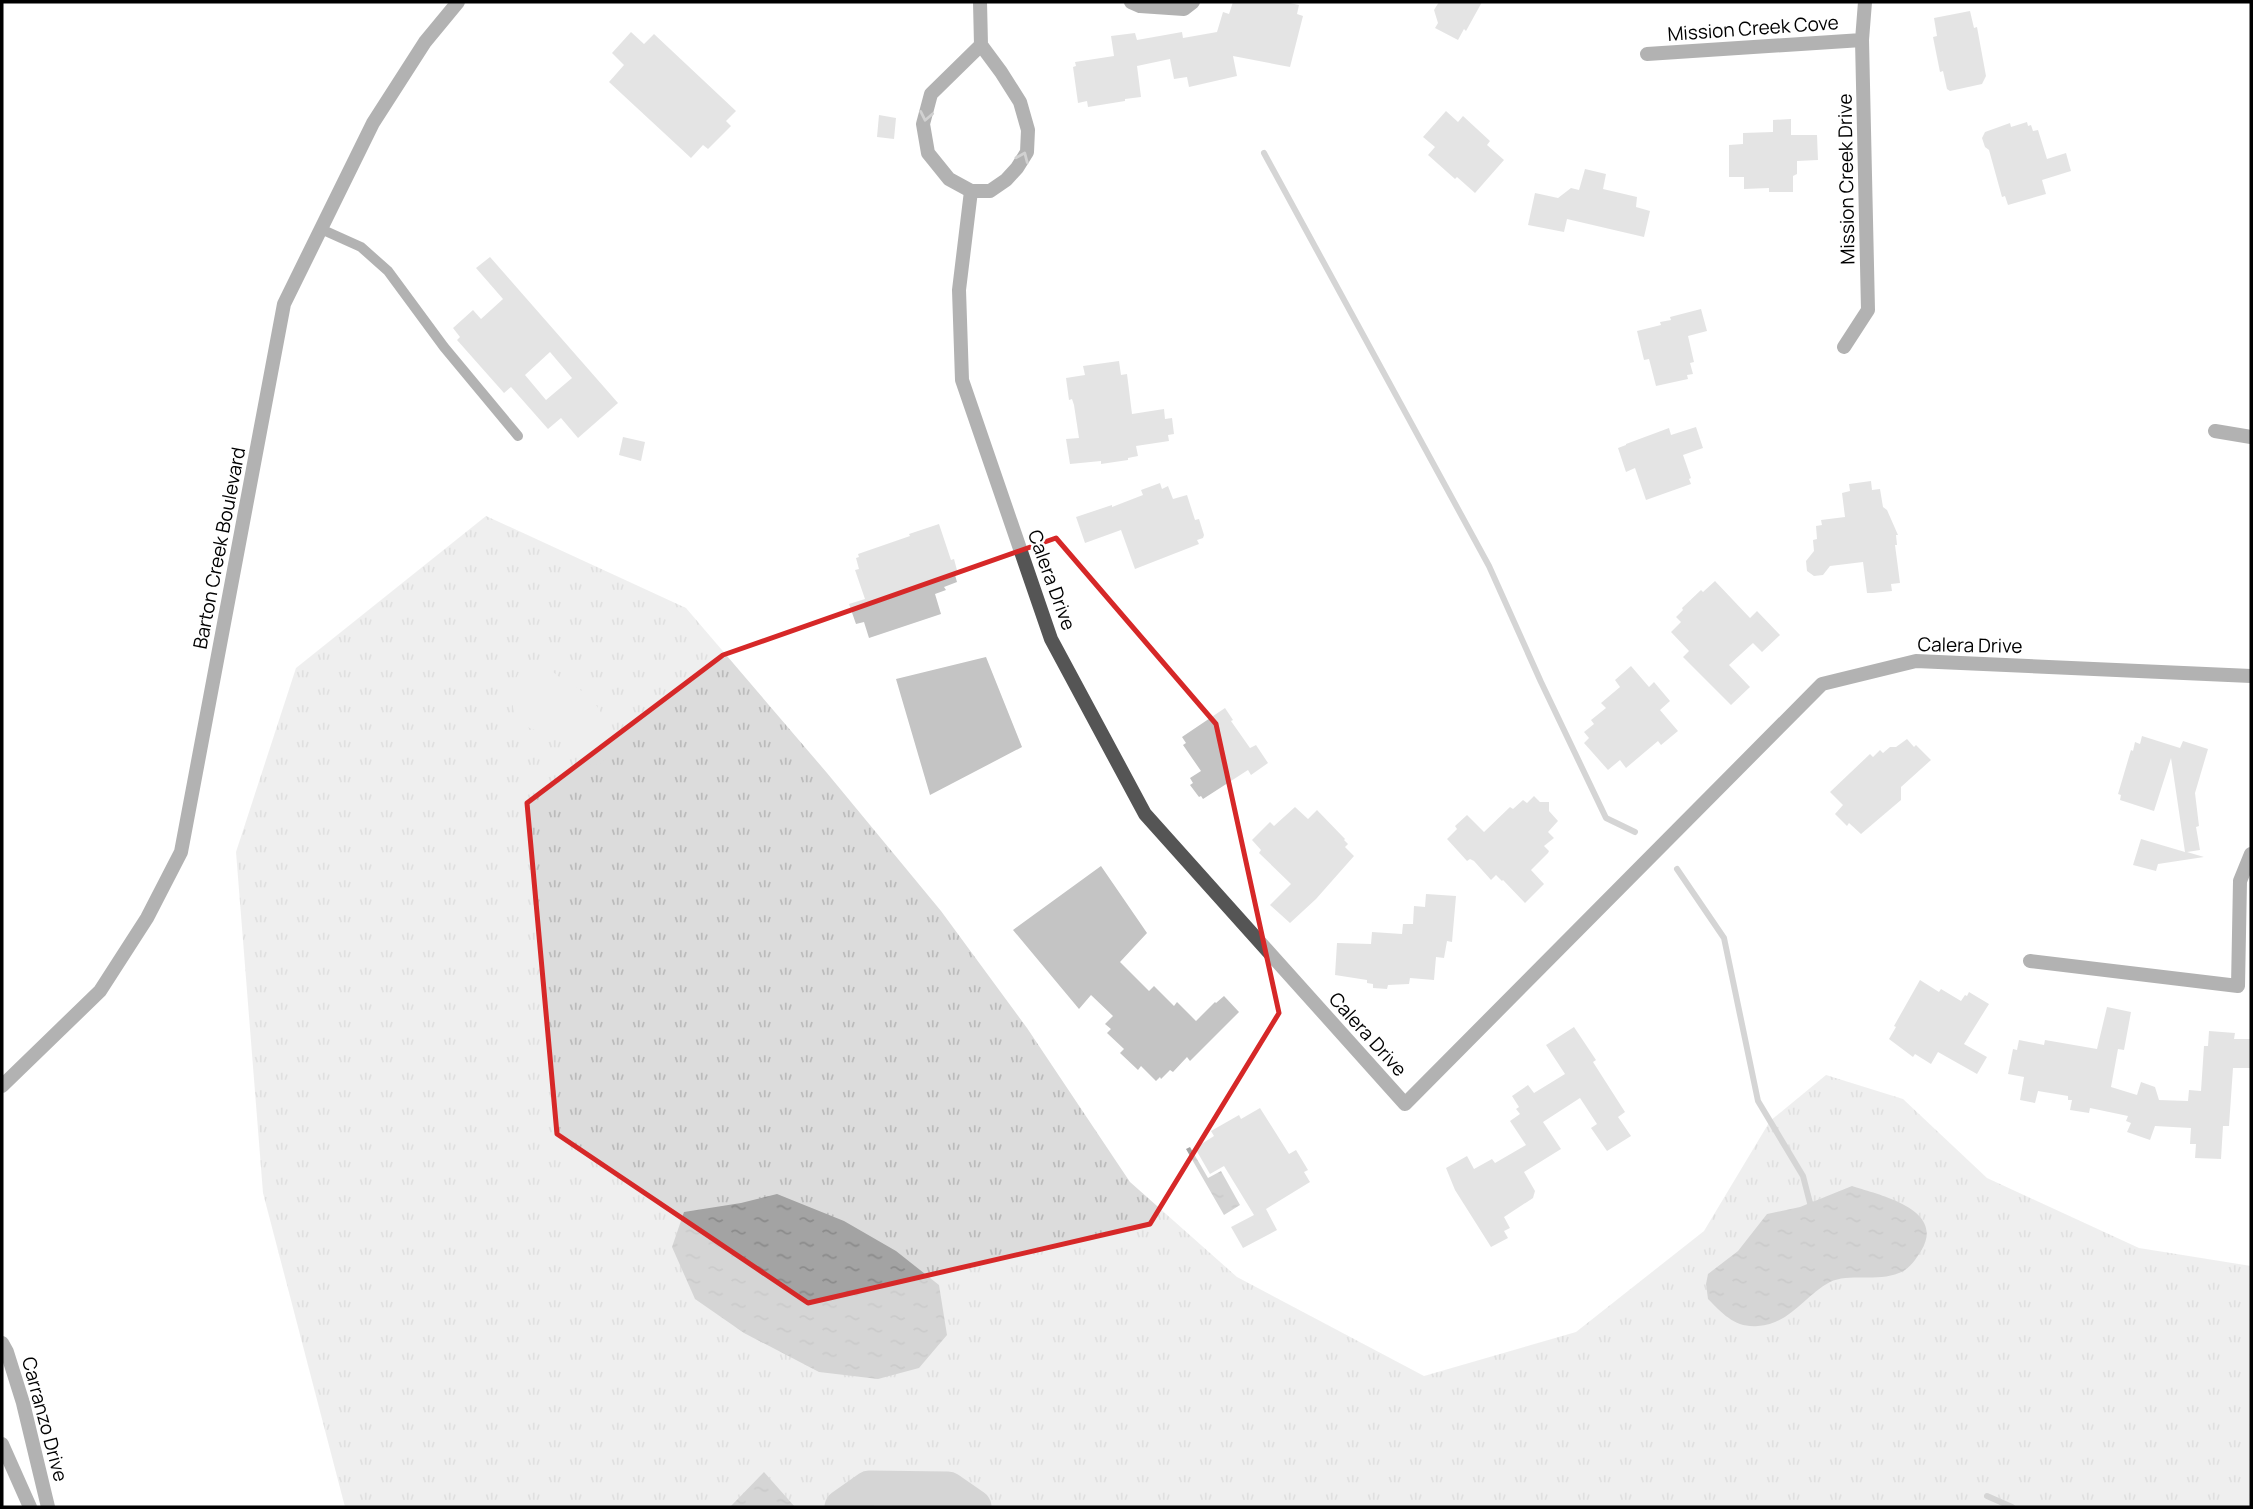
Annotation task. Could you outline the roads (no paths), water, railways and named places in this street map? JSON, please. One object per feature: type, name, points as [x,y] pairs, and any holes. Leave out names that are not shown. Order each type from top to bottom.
[{"type":"street","name":"Barton Creek Boulevard","points":[[2,1086],[100,990],[147,918],[181,852],[284,304],[373,123],[425,42],[458,2]]},
{"type":"street","points":[[980,2],[981,45],[1020,102],[1028,130],[1027,152],[1017,169],[1006,180],[990,191],[971,191],[949,178],[928,153],[923,124],[931,94],[981,45]]},
{"type":"street","points":[[1130,2],[1140,6],[1184,9],[1193,2]]},
{"type":"street","name":"Mission Creek Drive","points":[[1844,347],[1868,310],[1862,40],[1865,2]]},
{"type":"street","name":"Mission Creek Cove","points":[[1647,54],[1862,40]]},
{"type":"street","name":"Calera Drive","points":[[971,191],[959,290],[962,380],[1051,639],[1145,814],[1405,1104],[1822,684],[1916,661],[2251,676]]},
{"type":"street","points":[[2215,430],[2251,437]]},
{"type":"street","points":[[2030,961],[2238,986],[2240,881],[2251,854]]},
{"type":"street","name":"Carranzo Drive","points":[[2,1343],[23,1403],[47,1507]]},
{"type":"street","name":"Carranzo Drive","points":[[2,1444],[30,1507]]},
{"type":"lane","points":[[321,229],[361,247],[388,271],[444,347],[518,436]]},
{"type":"water","points":[[1190,1147],[1208,1178],[1221,1171],[1240,1205],[1224,1215],[1186,1149]]},
{"type":"water","points":[[1852,1186],[1893,1199],[1918,1214],[1925,1224],[1927,1237],[1921,1251],[1906,1269],[1891,1276],[1837,1279],[1821,1288],[1788,1315],[1758,1326],[1736,1322],[1724,1315],[1708,1299],[1708,1274],[1738,1251],[1767,1214],[1800,1207]]},
{"type":"water","points":[[777,1194],[844,1221],[896,1251],[939,1285],[947,1335],[919,1368],[878,1379],[819,1372],[744,1333],[695,1299],[672,1247],[684,1212]]},
{"type":"water","points":[[764,1472],[795,1507],[730,1507]]},
{"type":"waterway","points":[[1264,153],[1489,566],[1606,818],[1635,832]]},
{"type":"waterway","points":[[1677,869],[1724,938],[1758,1101],[1803,1176],[1810,1203],[1816,1207]]},
{"type":"waterway","points":[[842,1507],[869,1488],[948,1489],[974,1507]]},
{"type":"waterway","points":[[1987,1496],[2012,1507]]}]
